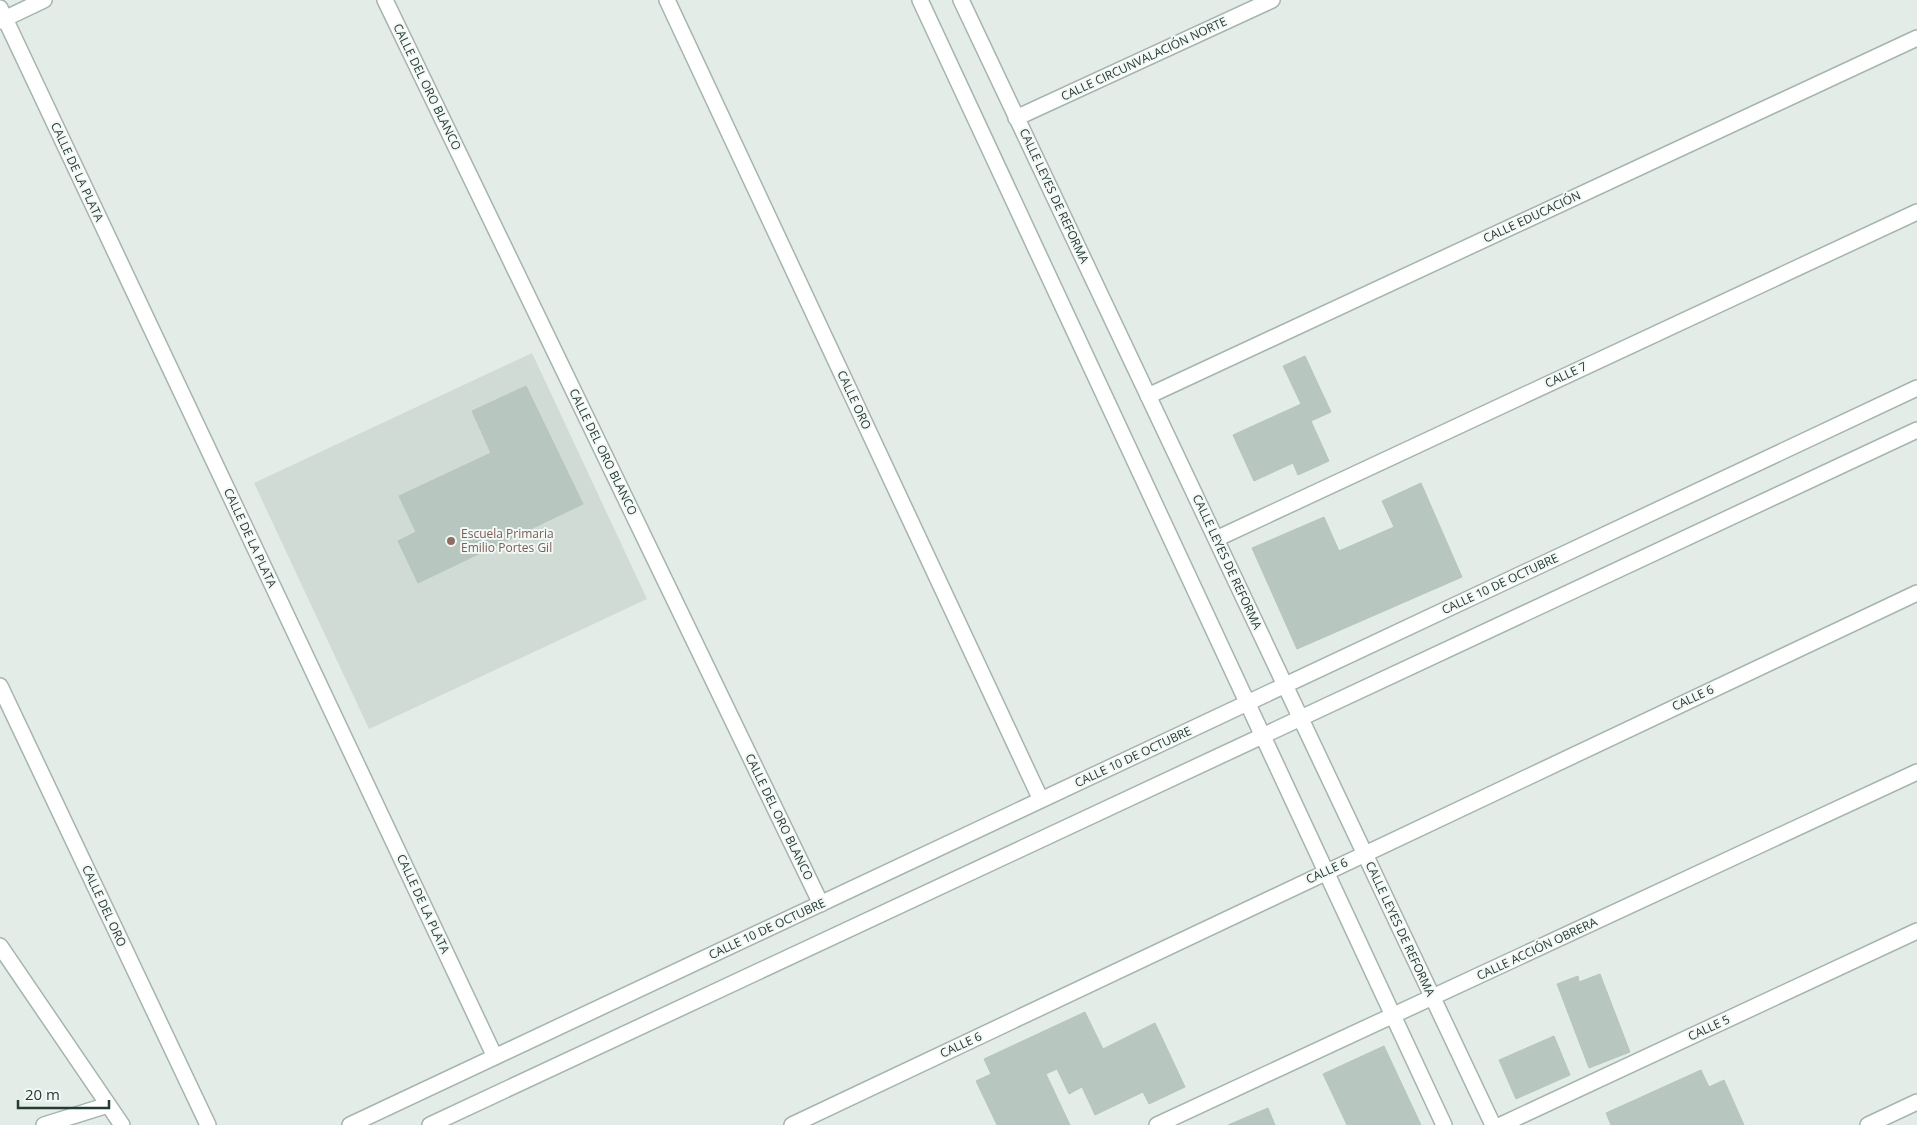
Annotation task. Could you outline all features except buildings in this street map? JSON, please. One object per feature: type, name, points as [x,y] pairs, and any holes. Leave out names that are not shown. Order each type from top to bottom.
[{"type":"street","points":[[2,16],[44,0]]},
{"type":"street","name":"CALLE DEL ORO BLANCO","points":[[385,0],[821,904]]},
{"type":"street","name":"CALLE ORO","points":[[667,0],[1041,800]]},
{"type":"street","points":[[920,0],[1444,1125]]},
{"type":"street","name":"CALLE LEYES DE REFORMA","points":[[961,0],[1493,1125]]},
{"type":"street","name":"CALLE CIRCUNVALACIÓN NORTE","points":[[1016,118],[1272,0]]},
{"type":"street","name":"CALLE DE LA PLATA","points":[[2,16],[495,1057]]},
{"type":"street","name":"CALLE EDUCACIÓN","points":[[1148,396],[1917,38]]},
{"type":"street","name":"CALLE 7","points":[[1216,539],[1917,212]]},
{"type":"street","name":"CALLE 10 DE OCTUBRE","points":[[350,1125],[1917,388]]},
{"type":"street","points":[[430,1125],[1917,430]]},
{"type":"street","name":"CALLE 6","points":[[792,1125],[1917,592]]},
{"type":"street","name":"CALLE DEL ORO","points":[[0,686],[208,1125]]},
{"type":"street","name":"CALLE ACCIÓN OBRERA","points":[[1157,1125],[1917,772]]},
{"type":"street","name":"CALLE 5","points":[[1501,1125],[1917,931]]},
{"type":"street","points":[[0,946],[122,1125]]},
{"type":"street","points":[[1868,1125],[1917,1102]]},
{"type":"street","points":[[44,1125],[108,1105]]},
{"type":"shaded area","name":"Escuela Primaria Emilio Portes Gil","points":[[532,353],[647,599],[369,729],[254,483]]},
{"type":"place","name":"Escuela Primaria Emilio Portes Gil","points":[[451,541]]}]
